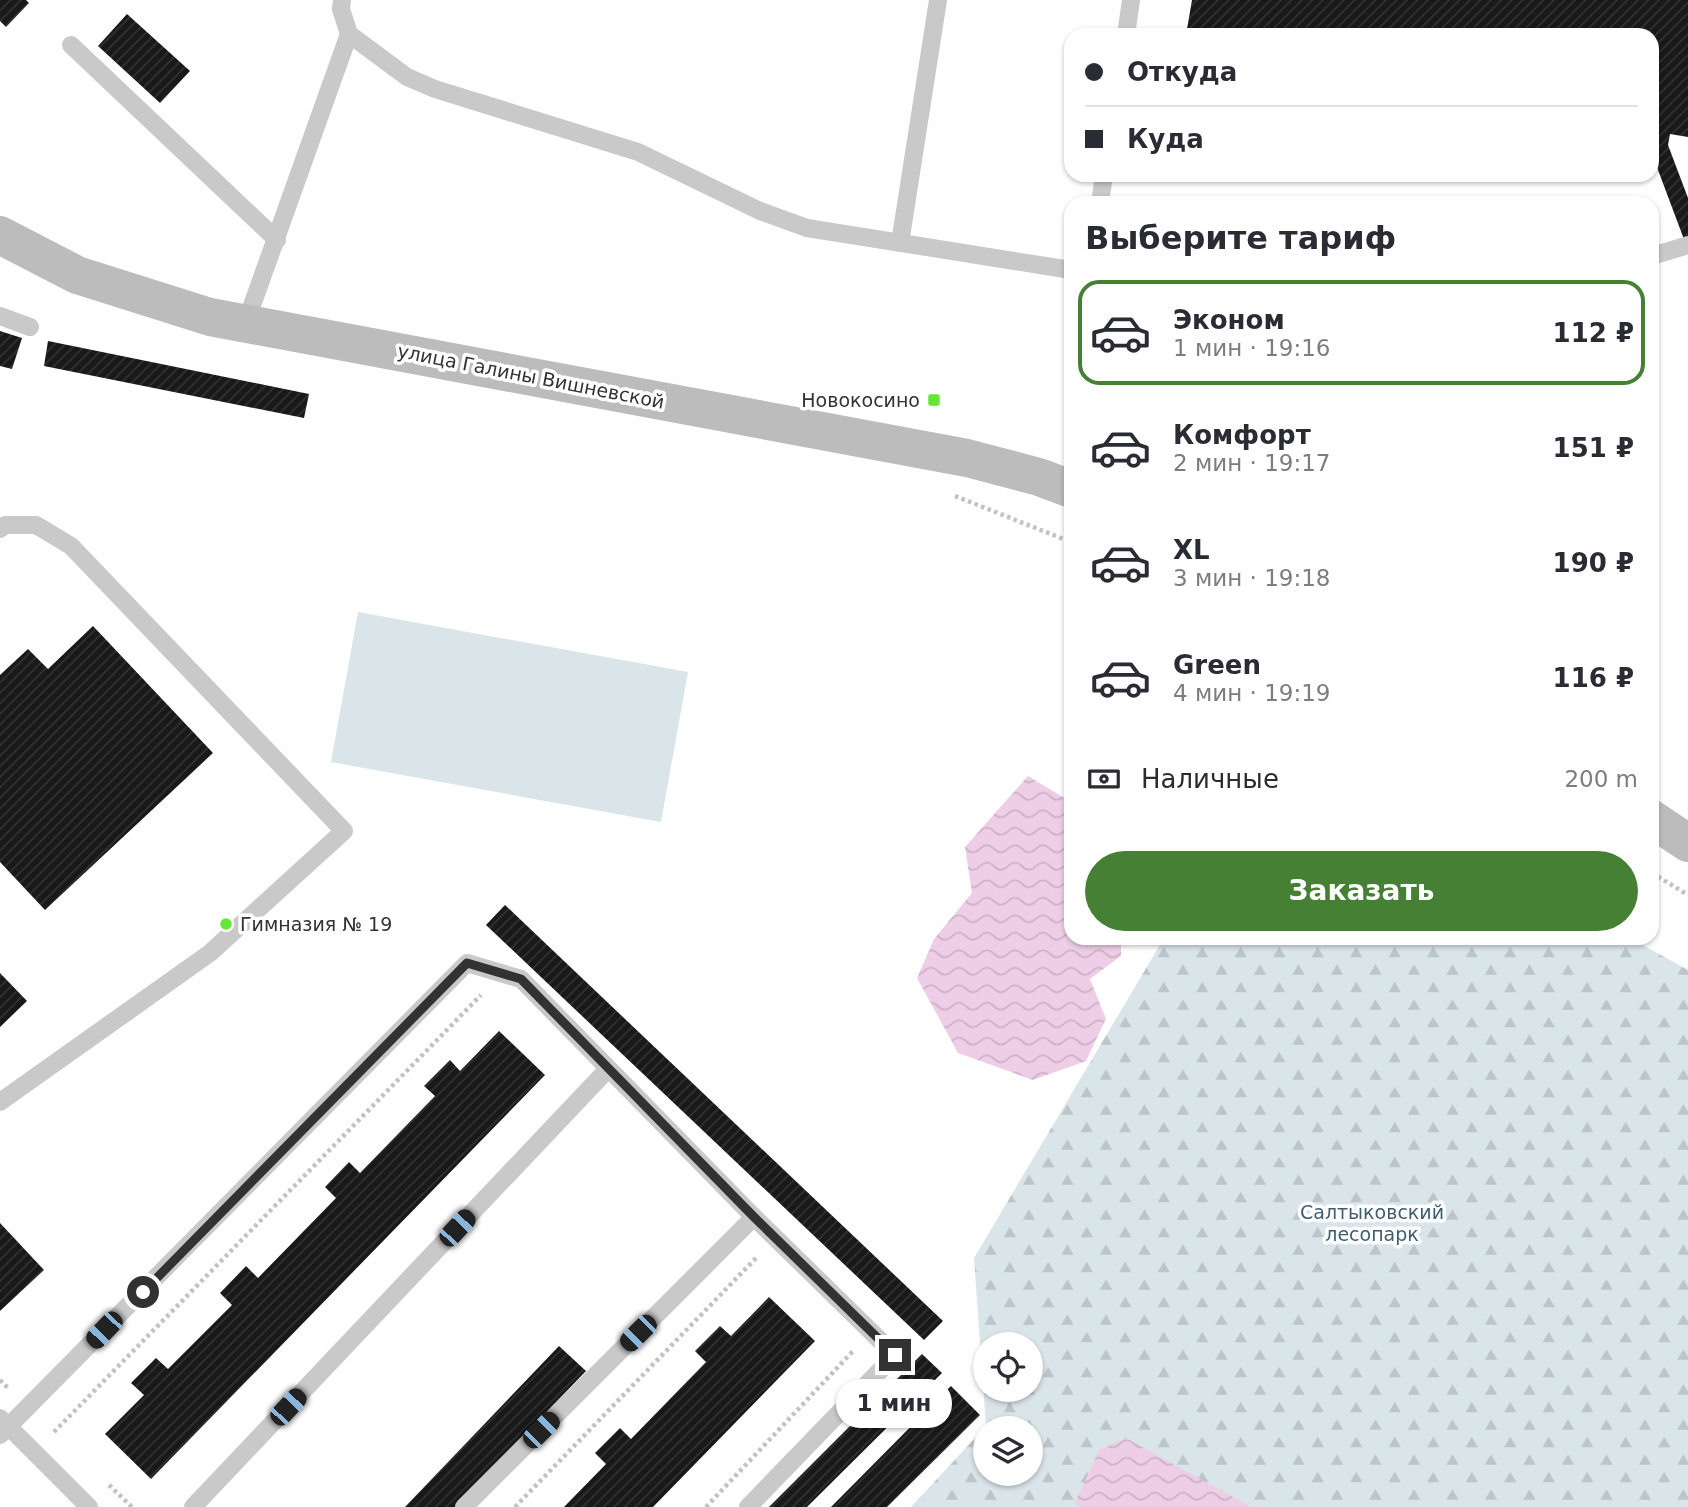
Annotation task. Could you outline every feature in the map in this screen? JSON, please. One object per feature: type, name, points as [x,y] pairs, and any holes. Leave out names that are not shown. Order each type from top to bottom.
[{"type":"street","name":"улица Галины Вишневской","points":[[0,235],[76,275],[173,307],[245,325],[967,458],[1064,486]]},
{"type":"street","points":[[1659,824],[1688,843]]},
{"type":"lane","points":[[342,0],[341,9],[349,34],[407,77],[435,89],[638,152],[760,211],[807,228],[1064,269]]},
{"type":"lane","points":[[900,243],[938,0]]},
{"type":"lane","points":[[1127,28],[1131,0]]},
{"type":"lane","points":[[245,325],[349,34]]},
{"type":"lane","points":[[71,45],[276,240]]},
{"type":"lane","points":[[1659,254],[1688,245]]},
{"type":"lane","points":[[0,316],[30,327]]},
{"type":"lane","points":[[0,529],[5,525],[36,525],[71,546],[344,831],[210,953],[0,1102]]},
{"type":"lane","points":[[89,1507],[3,1427],[467,963],[521,979],[754,1217],[895,1355],[748,1507]]},
{"type":"lane","points":[[194,1507],[608,1069]]},
{"type":"lane","points":[[464,1507],[754,1217]]},
{"type":"path","points":[[1659,877],[1688,895]]},
{"type":"path","points":[[54,1432],[502,974]]},
{"type":"path","points":[[515,1507],[776,1238]]},
{"type":"path","points":[[706,1507],[872,1332]]},
{"type":"green space","points":[[358,612],[688,672],[661,822],[331,762]]},
{"type":"green space","name":"Салтыковский лесопарк","points":[[1160,945],[1643,945],[1688,970],[1688,1507],[911,1507],[973,1440],[973,1486],[1043,1486],[1043,1416],[985,1416],[984,1402],[1043,1402],[1043,1332],[979,1332],[974,1258]]},
{"type":"water","points":[[1028,776],[1064,798],[1064,945],[1121,945],[1121,956],[1090,979],[1106,1019],[1086,1061],[1033,1080],[958,1053],[917,978],[934,939],[972,893],[965,847]]},
{"type":"water","points":[[1126,1438],[1251,1507],[1081,1507],[1075,1503],[1099,1450]]},
{"type":"building","points":[[0,0],[26,0],[29,3],[6,27],[0,21]]},
{"type":"building","points":[[1192,0],[1688,0],[1688,137],[1670,134],[1668,145],[1688,198],[1688,250],[1659,173],[1659,28],[1187,28]]},
{"type":"building","points":[[127,14],[190,71],[160,103],[98,46]]},
{"type":"building","points":[[0,331],[22,338],[12,369],[0,366]]},
{"type":"building","points":[[48,341],[309,394],[304,418],[44,366]]},
{"type":"building","points":[[93,626],[213,753],[45,910],[0,862],[0,675],[28,649],[48,669]]},
{"type":"building","points":[[505,905],[943,1321],[924,1340],[486,925]]},
{"type":"building","points":[[0,973],[27,1001],[0,1027]]},
{"type":"building","points":[[499,1031],[545,1075],[151,1479],[105,1434],[144,1395],[131,1383],[156,1358],[168,1369],[232,1305],[220,1293],[246,1266],[258,1278],[336,1198],[325,1187],[349,1162],[360,1173],[435,1096],[424,1086],[450,1060],[460,1071]]},
{"type":"building","points":[[0,1223],[44,1270],[0,1311]]},
{"type":"building","points":[[769,1297],[815,1341],[653,1507],[564,1507],[606,1464],[595,1453],[620,1428],[631,1439],[706,1362],[695,1351],[720,1326],[731,1336]]},
{"type":"building","points":[[559,1346],[586,1371],[455,1507],[405,1507]]},
{"type":"building","points":[[922,1354],[942,1373],[807,1507],[769,1507]]},
{"type":"building","points":[[951,1386],[980,1415],[973,1416],[973,1422],[887,1507],[831,1507]]},
{"type":"place","name":"Новокосино","points":[[934,400]]},
{"type":"place","name":"Гимназия № 19","points":[[226,924]]},
{"type":"route","points":[[143,1292],[467,963],[521,979],[754,1217],[895,1355]]}]
